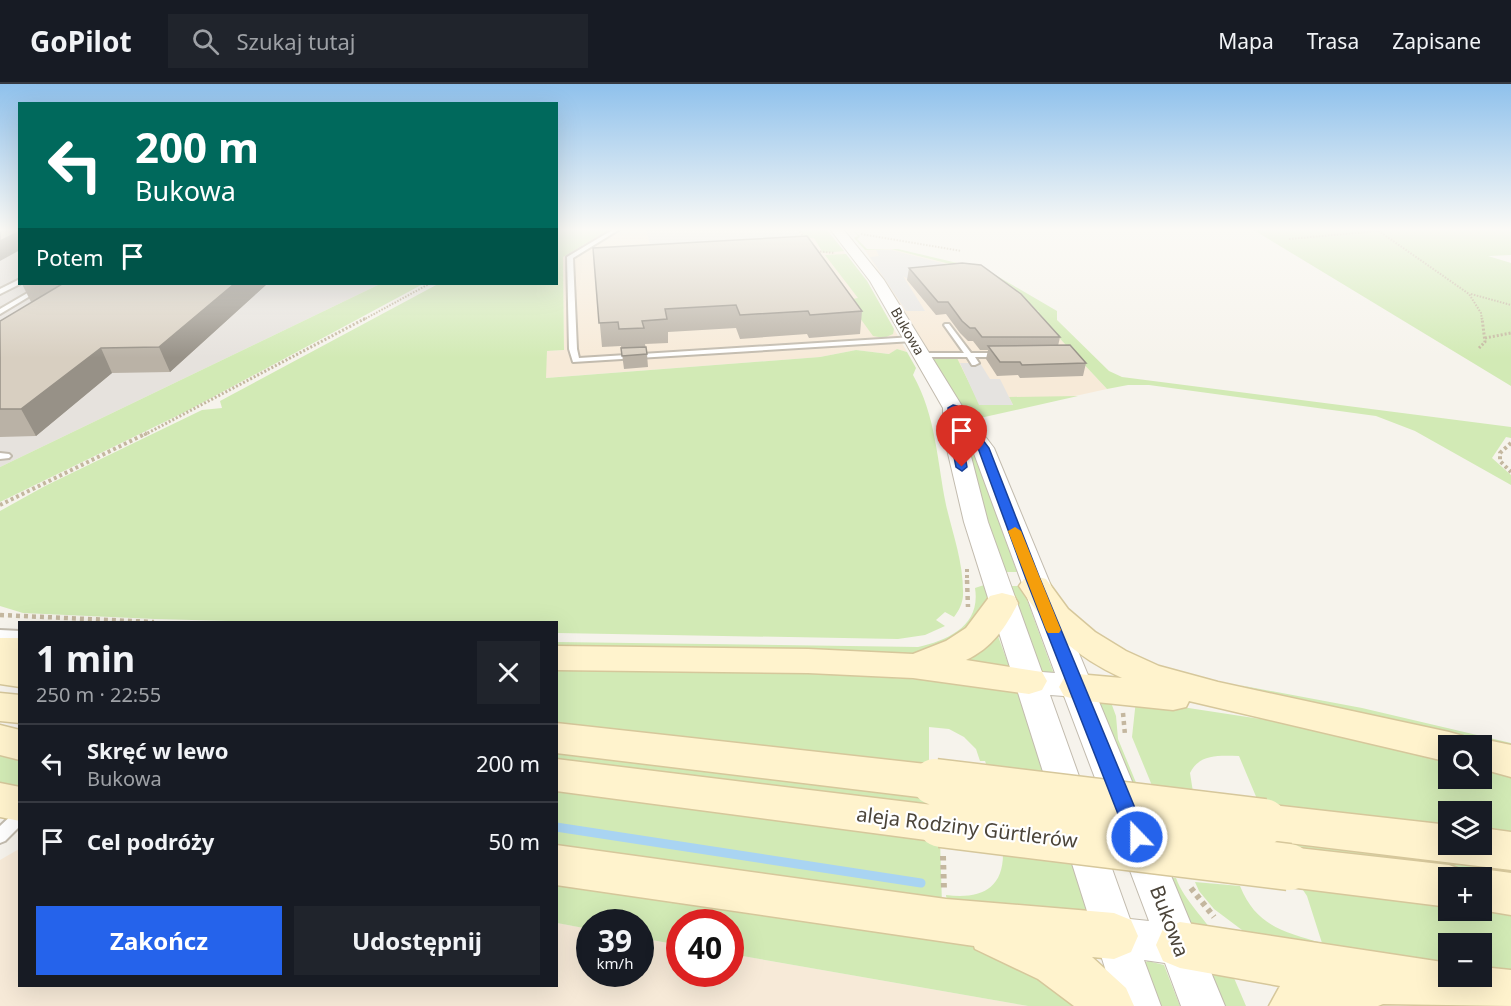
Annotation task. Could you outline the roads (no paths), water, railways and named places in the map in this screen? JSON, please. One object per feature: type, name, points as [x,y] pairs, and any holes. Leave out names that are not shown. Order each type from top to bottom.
[{"type":"main road","points":[[1035,586],[1043,600],[1063,624],[1090,645],[1131,669],[1198,692],[1438,745]]},
{"type":"main road","points":[[913,666],[966,648],[991,625],[1002,603]]},
{"type":"main road","points":[[0,650],[18,650]]},
{"type":"main road","points":[[558,658],[808,661],[913,666],[1029,681]]},
{"type":"main road","points":[[0,671],[18,674]]},
{"type":"main road","points":[[1077,687],[1286,711]]},
{"type":"main road","points":[[0,707],[18,709]]},
{"type":"main road","name":"aleja Rodziny Gürtlerów","points":[[558,738],[940,819],[1264,822],[1438,843]]},
{"type":"main road","points":[[0,740],[18,744]]},
{"type":"main road","points":[[1492,756],[1511,761]]},
{"type":"main road","name":"aleja Rodziny Gürtlerów","points":[[558,776],[940,819],[1289,867],[1438,885]]},
{"type":"main road","points":[[0,800],[18,804]]},
{"type":"main road","points":[[1492,849],[1511,851]]},
{"type":"main road","points":[[558,865],[945,911],[1114,936]]},
{"type":"main road","points":[[1492,891],[1511,894]]},
{"type":"main road","points":[[945,911],[1054,962],[1074,975],[1108,1006]]},
{"type":"main road","points":[[1180,945],[1395,981],[1511,996]]},
{"type":"main road","points":[[1295,1006],[1311,994],[1395,981]]},
{"type":"street","name":"Bukowa","points":[[871,272],[953,408],[984,448],[1035,586],[1203,1006]]},
{"type":"street","name":"Bukowa","points":[[953,408],[954,432],[976,522],[1139,1006]]},
{"type":"street","points":[[1029,681],[1077,687]]},
{"type":"street","points":[[1114,936],[1180,945]]},
{"type":"lane","points":[[570,272],[573,349],[576,360],[913,339]]},
{"type":"lane","points":[[0,292],[18,282]]},
{"type":"lane","points":[[0,312],[45,285]]},
{"type":"lane","points":[[947,325],[975,363]]},
{"type":"lane","points":[[921,355],[1014,355]]},
{"type":"lane","points":[[0,634],[18,635]]},
{"type":"lane","points":[[0,836],[18,818]]},
{"type":"waterway","points":[[558,827],[921,883]]}]
